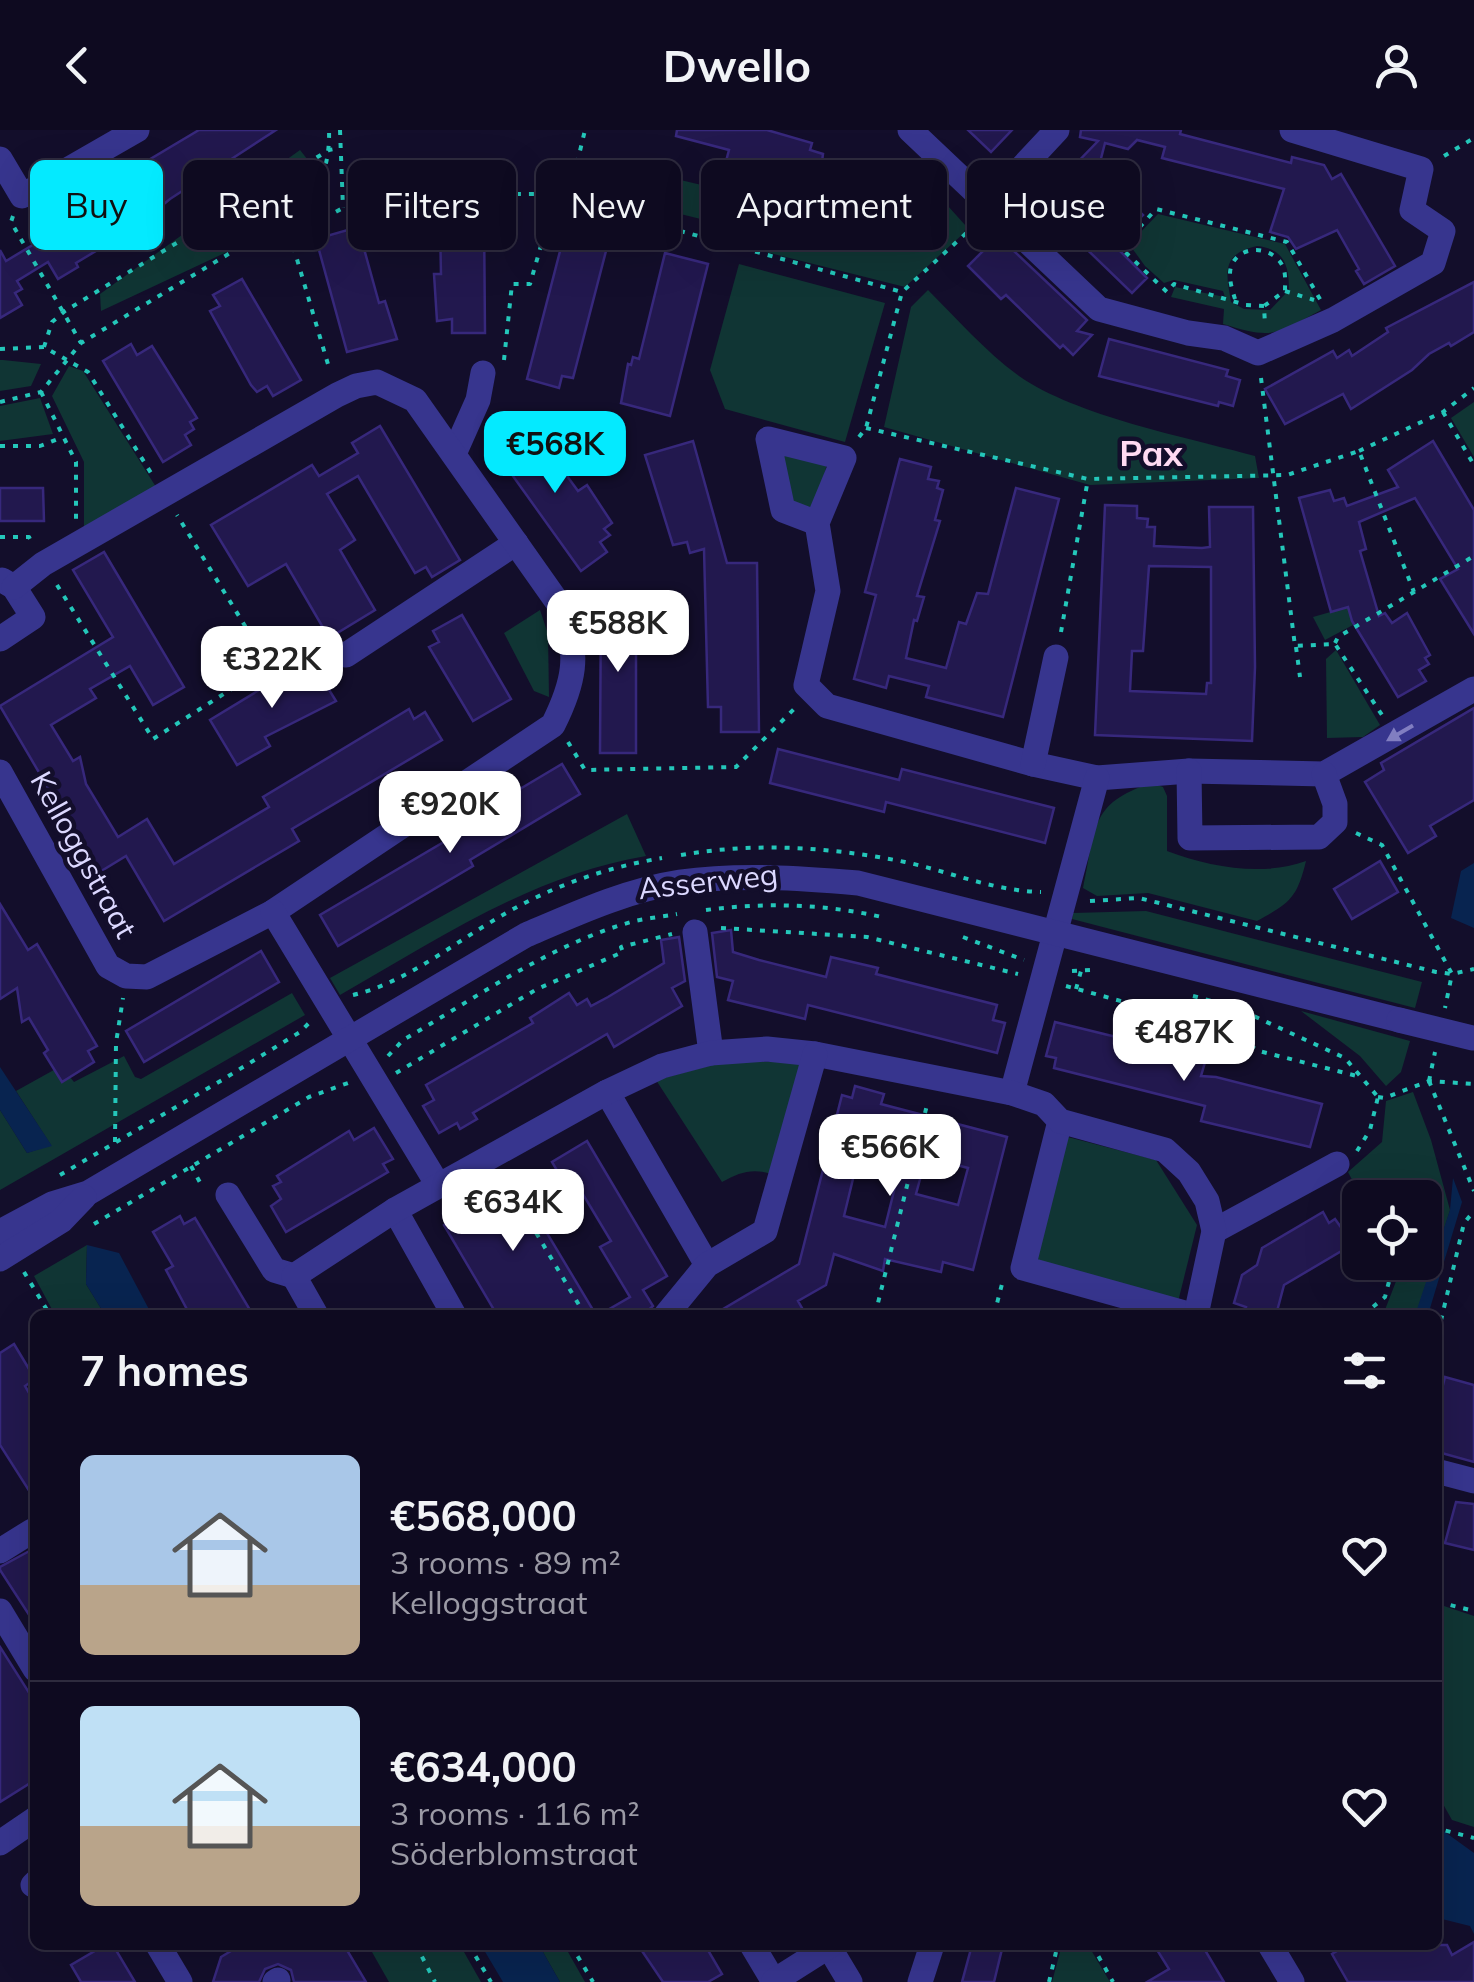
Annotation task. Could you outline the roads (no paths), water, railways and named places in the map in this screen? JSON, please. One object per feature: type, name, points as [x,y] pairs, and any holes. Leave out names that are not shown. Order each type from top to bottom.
[{"type":"street","points":[[0,159],[22,196],[137,130]]},
{"type":"street","points":[[910,130],[967,186]]},
{"type":"street","points":[[1030,160],[1058,130]]},
{"type":"street","points":[[1035,250],[1099,309],[1188,333],[1224,338],[1258,353],[1333,320],[1432,263],[1443,230],[1412,210],[1421,170],[1292,130]]},
{"type":"street","points":[[454,454],[478,400],[483,374]]},
{"type":"street","points":[[0,638],[34,617],[7,583],[337,395],[377,382],[397,388],[415,400],[516,543],[346,655]]},
{"type":"street","points":[[817,523],[783,510],[768,439],[844,458],[817,523],[828,591],[806,685],[828,706],[1033,764],[1098,778],[1189,771],[1324,774],[1474,689]]},
{"type":"street","name":"Kelloggstraat","points":[[0,772],[108,966],[126,976],[147,977],[273,912],[553,725],[568,695],[574,662],[572,634],[563,610],[516,543]]},
{"type":"street","points":[[1033,764],[1056,657]]},
{"type":"street","points":[[1189,771],[1190,838],[1319,837],[1335,822],[1335,804],[1324,774]]},
{"type":"street","points":[[1012,1092],[1098,778]]},
{"type":"street","name":"Asserweg","points":[[0,1232],[52,1204],[88,1193],[526,935],[595,905],[677,882],[796,878],[858,883],[1474,1038]]},
{"type":"street","points":[[273,912],[438,1185]]},
{"type":"street","points":[[695,932],[711,1053]]},
{"type":"street","points":[[294,1276],[395,1210],[607,1092],[662,1066],[711,1053],[766,1048],[1012,1092],[1044,1104],[1060,1121],[1165,1150],[1190,1172],[1207,1201],[1214,1231],[1195,1310]]},
{"type":"street","points":[[670,1310],[706,1266],[765,1232],[815,1054]]},
{"type":"street","points":[[607,1092],[706,1266]]},
{"type":"street","points":[[1060,1121],[1023,1268],[1176,1310]]},
{"type":"street","points":[[1214,1231],[1337,1164]]},
{"type":"street","name":"Asserweg","points":[[11,1267],[88,1193]]},
{"type":"street","points":[[228,1195],[274,1270],[294,1276],[313,1310]]},
{"type":"street","points":[[395,1210],[451,1310]]},
{"type":"street","points":[[1442,1473],[1474,1481]]},
{"type":"street","points":[[0,1551],[30,1532]]},
{"type":"street","points":[[0,1611],[30,1661]]},
{"type":"street","points":[[0,1842],[30,1822]]},
{"type":"street","points":[[161,1950],[180,1982]]},
{"type":"street","points":[[755,1950],[774,1982],[824,1950]]},
{"type":"street","points":[[832,1950],[850,1982]]},
{"type":"street","points":[[920,1982],[930,1950]]},
{"type":"street","points":[[1273,1950],[1292,1982]]},
{"type":"water","points":[[1474,863],[1474,928],[1451,918],[1461,871]]},
{"type":"water","points":[[0,1067],[52,1146],[27,1153],[0,1110]]},
{"type":"water","points":[[1453,1178],[1462,1202],[1442,1268],[1442,1234],[1450,1210]]},
{"type":"water","points":[[87,1245],[119,1253],[149,1310],[102,1310],[86,1284]]},
{"type":"water","points":[[1427,1280],[1439,1280],[1430,1310],[1417,1310]]},
{"type":"water","points":[[1442,1830],[1474,1853],[1474,1934],[1470,1926],[1442,1919]]},
{"type":"water","points":[[484,1950],[542,1950],[560,1982],[503,1982]]},
{"type":"district","name":"Pax","points":[[1151,454]]}]
